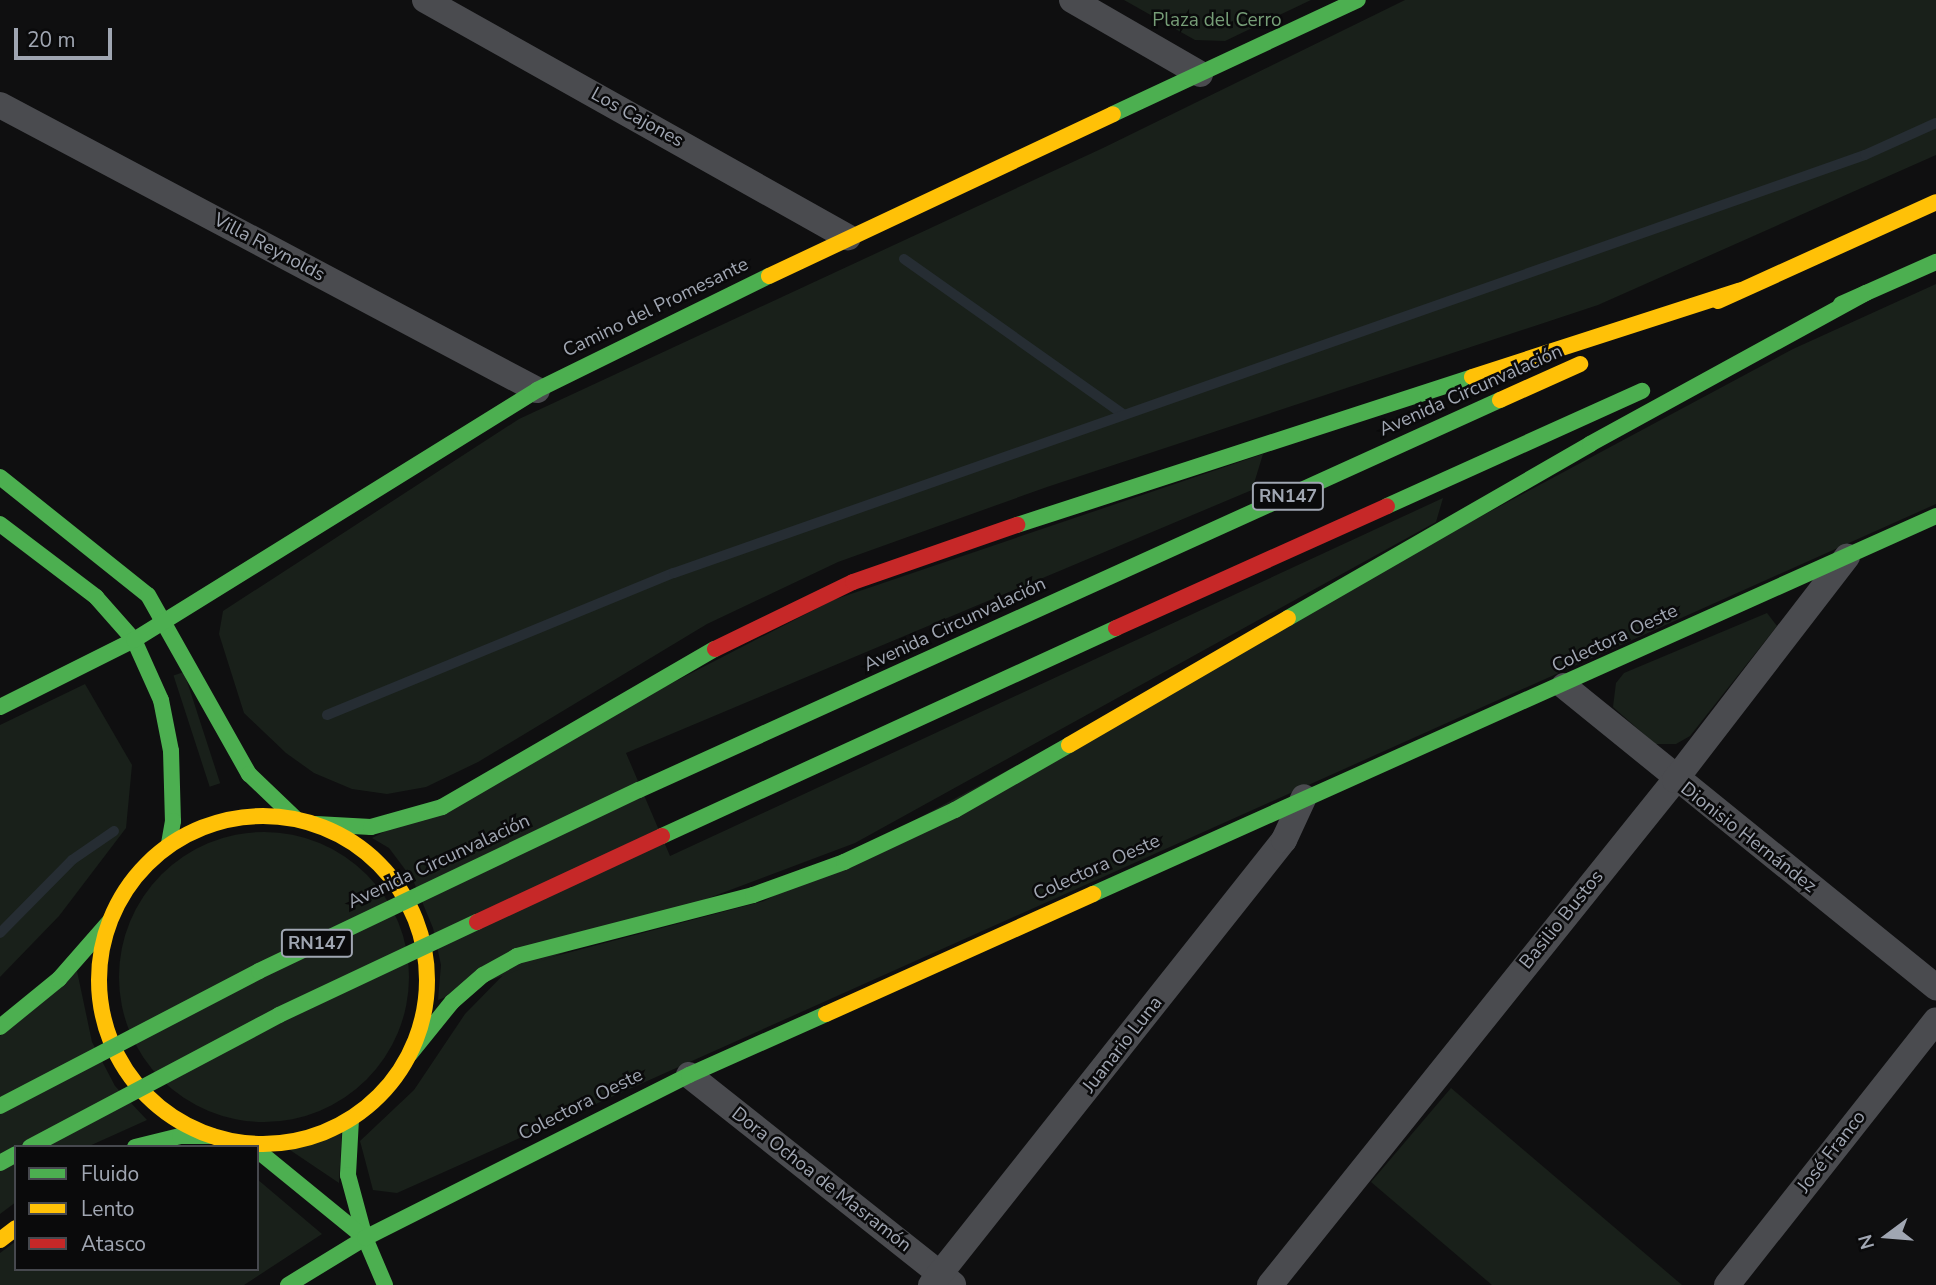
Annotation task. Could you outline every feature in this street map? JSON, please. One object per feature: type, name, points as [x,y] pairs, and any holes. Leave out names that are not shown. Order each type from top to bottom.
[{"type":"main road","name":"Camino del Promesante","points":[[0,707],[134,640],[163,618],[537,390],[848,237],[1359,0]]},
{"type":"main road","name":"Avenida Circunvalación","points":[[0,1106],[259,971],[639,790],[1936,202]]},
{"type":"main road","points":[[1688,371],[1936,262]]},
{"type":"main road","points":[[316,824],[371,827],[442,807],[752,628],[853,582],[1045,515],[1740,291]]},
{"type":"main road","points":[[259,1146],[318,1135],[351,1119],[387,1087],[452,1002],[483,975],[517,956],[753,895],[844,862],[955,810],[1590,444],[1866,293]]},
{"type":"main road","name":"RN147","points":[[34,1145],[279,1015],[923,714],[1662,382]]},
{"type":"main road","points":[[0,477],[129,576],[163,618],[249,774],[295,818]]},
{"type":"main road","name":"Colectora Oeste","points":[[288,1285],[365,1238],[689,1075],[1304,797],[1564,686],[1936,516]]},
{"type":"main road","points":[[0,524],[96,597],[134,640],[161,700],[171,751],[173,810],[169,844]]},
{"type":"main road","points":[[0,1027],[59,979],[109,922],[133,878],[169,844],[208,824],[240,817],[295,818],[316,824],[352,841],[383,867],[406,899],[421,936],[427,976],[424,1003],[410,1054]]},
{"type":"main road","points":[[109,922],[100,987],[106,1026],[128,1074],[165,1112],[212,1136],[245,1145]]},
{"type":"main road","points":[[351,1119],[346,1150],[348,1175],[365,1238],[385,1285]]},
{"type":"main road","points":[[143,1145],[180,1136],[212,1136]]},
{"type":"main road","points":[[259,1153],[365,1238]]},
{"type":"street","name":"Los Cajones","points":[[425,0],[848,237]]},
{"type":"street","points":[[1072,0],[1200,74]]},
{"type":"street","name":"Villa Reynolds","points":[[0,106],[537,390]]},
{"type":"street","name":"Basilio Bustos","points":[[1270,1285],[1675,780],[1850,553]]},
{"type":"street","name":"Dionisio Hernández","points":[[1564,686],[1675,780],[1936,987]]},
{"type":"street","name":"Juanario Luna","points":[[942,1282],[1284,840],[1304,797]]},
{"type":"street","name":"José Franco","points":[[1727,1285],[1936,1020]]},
{"type":"street","name":"Dora Ochoa de Masramón","points":[[689,1075],[942,1282]]},
{"type":"green space","name":"Plaza del Cerro","points":[[1124,0],[1311,0],[1225,41],[1195,40]]},
{"type":"green space","points":[[1405,0],[1936,0],[1936,155],[1598,305],[1047,487],[838,562],[707,624],[478,762],[426,787],[387,794],[352,789],[314,773],[286,753],[244,713],[219,634],[223,611],[519,419],[1103,148]]},
{"type":"green space","points":[[1936,284],[1936,504],[397,1193],[373,1190],[360,1141],[414,1090],[465,1014],[510,968],[764,901],[1793,349]]},
{"type":"green space","points":[[1263,454],[1252,490],[626,753],[670,856],[1443,498],[1436,522],[855,843],[438,1000],[441,965],[433,928],[413,880],[389,848],[372,838],[833,600]]},
{"type":"green space","points":[[1767,613],[1777,626],[1690,736],[1676,744],[1655,744],[1613,707],[1616,683],[1624,673]]},
{"type":"green space","points":[[184,672],[220,783],[210,787],[174,675]]},
{"type":"green space","points":[[85,684],[132,765],[126,828],[59,916],[0,977],[0,725]]},
{"type":"green space","points":[[278,832],[306,838],[333,849],[367,874],[385,896],[398,921],[407,949],[407,1005],[398,1033],[385,1058],[367,1080],[345,1098],[320,1111],[292,1120],[250,1122],[222,1116],[195,1105],[161,1080],[143,1058],[130,1033],[121,1005],[119,963],[125,935],[136,908],[161,874],[183,856],[208,843],[236,834]]},
{"type":"green space","points":[[77,971],[92,1042],[115,1086],[147,1120],[91,1145],[14,1145],[14,1204],[0,1214],[0,1036]]},
{"type":"green space","points":[[1451,1088],[1682,1285],[1492,1285],[1371,1182]]},
{"type":"green space","points":[[342,1127],[339,1183],[287,1148],[315,1140]]},
{"type":"green space","points":[[259,1181],[322,1234],[244,1285],[0,1285],[0,1253],[14,1242],[14,1271],[259,1271]]},
{"type":"waterway","points":[[327,715],[674,573],[1865,155],[1936,123]]},
{"type":"waterway","points":[[904,259],[1123,414]]},
{"type":"waterway","points":[[0,933],[72,860],[114,831]]},
{"type":"traffic: fast","points":[[1113,114],[1358,0]]},
{"type":"traffic: fast","points":[[1841,304],[1936,262]]},
{"type":"traffic: fast","points":[[0,707],[134,640],[537,390],[769,276]]},
{"type":"traffic: fast","points":[[1288,618],[1590,444],[1866,293]]},
{"type":"traffic: fast","points":[[1017,525],[1472,377]]},
{"type":"traffic: fast","points":[[1387,506],[1642,391]]},
{"type":"traffic: fast","points":[[639,790],[1500,400]]},
{"type":"traffic: fast","points":[[0,477],[148,595],[249,774],[295,818]]},
{"type":"traffic: fast","points":[[1093,894],[1936,516]]},
{"type":"traffic: fast","points":[[0,524],[96,597],[134,640],[161,700],[171,751],[173,821],[169,844]]},
{"type":"traffic: fast","points":[[662,836],[1116,628]]},
{"type":"traffic: fast","points":[[316,824],[371,827],[442,807],[715,649]]},
{"type":"traffic: fast","points":[[410,1054],[452,1002],[483,975],[517,956],[753,895],[844,862],[955,810],[1069,745]]},
{"type":"traffic: fast","points":[[0,1106],[259,971],[639,790]]},
{"type":"traffic: fast","points":[[0,1027],[59,979],[109,922]]},
{"type":"traffic: fast","points":[[34,1145],[279,1015],[477,922]]},
{"type":"traffic: fast","points":[[288,1285],[365,1238],[689,1075],[826,1014]]},
{"type":"traffic: fast","points":[[351,1119],[348,1175],[365,1238],[385,1285]]},
{"type":"traffic: fast","points":[[143,1145],[180,1136],[212,1136]]},
{"type":"traffic: fast","points":[[259,1152],[365,1238]]},
{"type":"traffic: fast","points":[[0,1163],[14,1155]]},
{"type":"traffic: slow","points":[[769,276],[1113,114]]},
{"type":"traffic: slow","points":[[1718,301],[1936,202]]},
{"type":"traffic: slow","points":[[1472,377],[1739,291]]},
{"type":"traffic: slow","points":[[1500,400],[1580,364]]},
{"type":"traffic: slow","points":[[1069,745],[1288,618]]},
{"type":"traffic: slow","points":[[263,816],[310,823],[326,829],[354,844],[379,864],[399,889],[414,917],[420,933],[427,980],[420,1027],[414,1043],[399,1071],[379,1096],[354,1116],[326,1131],[310,1137],[263,1144],[216,1137],[200,1131],[172,1116],[147,1096],[127,1071],[112,1043],[106,1027],[99,980],[106,933],[112,917],[127,889],[147,864],[172,844],[200,829],[216,823],[263,816]]},
{"type":"traffic: slow","points":[[826,1014],[1093,894]]},
{"type":"traffic: slow","points":[[0,1240],[14,1230]]},
{"type":"traffic: jam","points":[[1116,628],[1387,506]]},
{"type":"traffic: jam","points":[[715,649],[853,582],[1017,525]]},
{"type":"traffic: jam","points":[[477,922],[662,836]]}]
